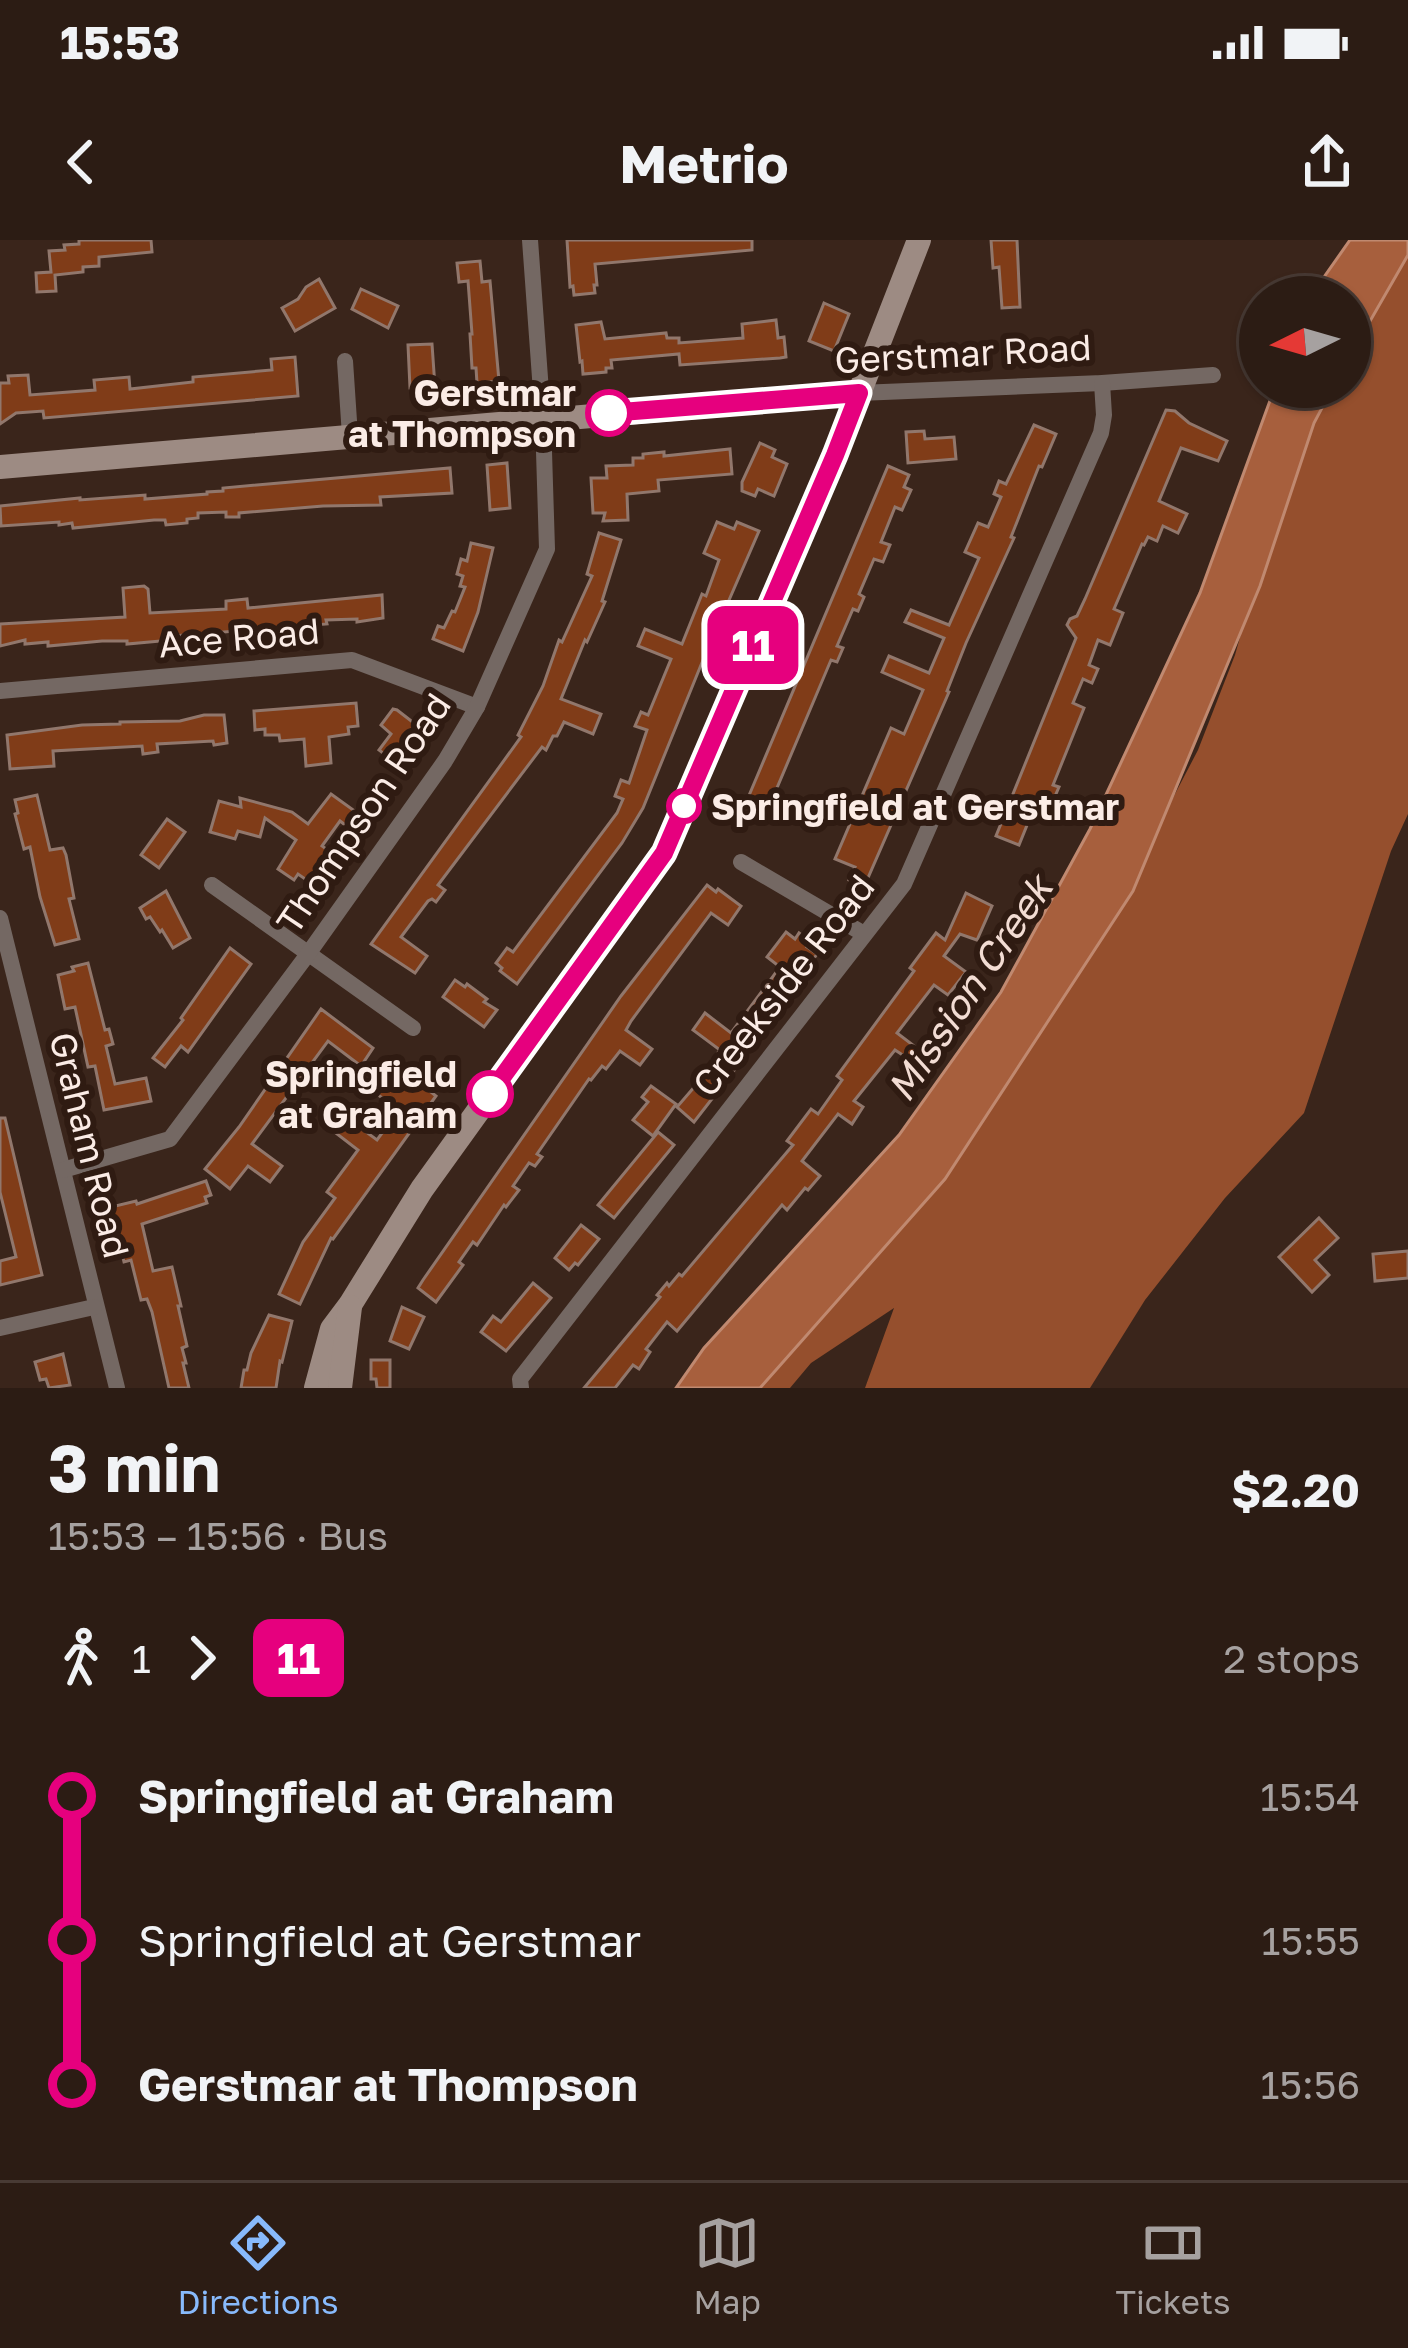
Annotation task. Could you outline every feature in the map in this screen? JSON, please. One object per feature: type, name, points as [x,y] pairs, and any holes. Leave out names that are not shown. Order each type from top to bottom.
[{"type":"main road","points":[[316,1388],[332,1329],[422,1189],[664,853],[835,455],[919,240]]},
{"type":"main road","name":"Gerstmar Road","points":[[0,467],[859,393]]},
{"type":"main road","points":[[340,1388],[350,1305]]},
{"type":"street","name":"Thompson Road","points":[[64,1170],[170,1139],[308,954],[445,760],[477,706],[547,549],[530,240]]},
{"type":"street","points":[[345,362],[350,436]]},
{"type":"street","name":"Gerstmar Road","points":[[859,393],[1213,375]]},
{"type":"street","name":"Creekside Road","points":[[521,1388],[520,1379],[904,884],[1101,433],[1102,383]]},
{"type":"street","name":"Ace Road","points":[[0,692],[352,660],[477,706]]},
{"type":"street","points":[[740,862],[864,934]]},
{"type":"street","points":[[212,885],[413,1028]]},
{"type":"street","name":"Graham Road","points":[[0,917],[117,1388]]},
{"type":"street","points":[[0,1328],[94,1307]]},
{"type":"shaded area","points":[[1350,240],[1408,240],[1408,255],[1371,319],[1371,276],[1325,276]]},
{"type":"shaded area","points":[[1408,240],[1408,814],[1391,851],[1304,1113],[1225,1198],[1145,1300],[1090,1388],[865,1388],[894,1308],[811,1363],[790,1388],[758,1388],[1130,880],[1198,750],[1235,655],[1305,408],[1371,408],[1371,278]]},
{"type":"shaded area","name":"Mission Creek","points":[[1267,408],[1322,408],[1260,586],[1133,891],[945,1179],[760,1388],[676,1388],[704,1348],[899,1135],[1001,992],[1090,829],[1200,593]]},
{"type":"building","points":[[79,240],[151,240],[152,252],[99,257],[99,266],[55,275],[56,291],[37,292],[36,273],[51,272],[49,251],[65,250],[64,245],[79,244]]},
{"type":"building","points":[[567,240],[752,240],[752,250],[595,264],[595,293],[574,295]]},
{"type":"building","points":[[991,240],[1017,240],[1020,307],[1002,308]]},
{"type":"building","points":[[480,261],[482,282],[490,281],[499,381],[477,383],[476,368],[472,368],[468,281],[459,282],[457,263]]},
{"type":"building","points":[[319,279],[335,308],[295,331],[282,308]]},
{"type":"building","points":[[361,289],[398,306],[388,328],[352,309]]},
{"type":"building","points":[[824,303],[849,314],[834,351],[809,341]]},
{"type":"building","points":[[776,320],[786,357],[680,365],[679,354],[611,360],[612,368],[606,372],[583,374],[580,362],[576,325],[601,322],[605,339],[666,333],[667,338],[679,338],[679,343],[743,338],[742,324]]},
{"type":"building","points":[[432,344],[435,387],[410,388],[408,345]]},
{"type":"building","points":[[295,357],[298,396],[44,418],[43,411],[16,413],[0,424],[0,383],[9,383],[8,376],[28,375],[30,395],[95,390],[94,380],[129,377],[130,389],[272,370],[271,359]]},
{"type":"building","points":[[1166,410],[1227,441],[1218,461],[1181,448],[1159,501],[1187,514],[1178,533],[1163,526],[1157,541],[1148,537],[1142,544],[1114,609],[1123,613],[1110,645],[1098,640],[1089,665],[1098,669],[1092,683],[1083,679],[1073,703],[1084,708],[1053,785],[1059,787],[1052,803],[1038,798],[1019,845],[996,836],[1076,638],[1067,625],[1085,599]]},
{"type":"building","points":[[1034,425],[1056,434],[864,887],[849,880],[855,867],[835,859],[891,728],[904,734],[923,690],[882,672],[889,656],[929,673],[944,638],[905,622],[911,610],[949,625],[979,558],[965,552],[978,523],[988,527],[1001,497],[994,494],[999,481],[1006,484]]},
{"type":"building","points":[[924,431],[925,439],[954,437],[956,459],[908,463],[906,432]]},
{"type":"building","points":[[760,443],[775,450],[772,457],[787,464],[774,496],[758,489],[755,496],[742,491]]},
{"type":"building","points":[[730,449],[732,474],[658,480],[659,491],[627,494],[628,520],[603,521],[605,513],[593,513],[591,478],[607,478],[606,466],[633,465],[633,458],[643,458],[643,454]]},
{"type":"building","points":[[507,463],[510,508],[490,510],[487,465]]},
{"type":"building","points":[[888,466],[909,475],[904,487],[911,490],[902,510],[895,507],[881,542],[890,545],[883,562],[874,559],[859,594],[864,597],[858,611],[853,609],[837,646],[843,648],[837,662],[831,660],[774,795],[790,802],[782,823],[745,805]]},
{"type":"building","points":[[450,468],[452,493],[380,497],[381,505],[239,513],[239,517],[226,517],[226,512],[198,513],[198,518],[187,519],[187,523],[166,525],[165,520],[154,520],[73,528],[72,523],[59,522],[1,526],[0,506],[207,494],[223,488]]},
{"type":"building","points":[[717,522],[734,529],[737,522],[759,531],[643,808],[517,984],[496,963],[507,948],[513,952],[617,813],[623,799],[615,796],[621,780],[629,783],[647,730],[635,726],[641,712],[648,715],[671,659],[638,646],[645,629],[682,644],[719,560],[704,553]]},
{"type":"building","points":[[599,533],[621,540],[605,602],[561,699],[601,714],[593,734],[564,722],[438,885],[445,890],[436,902],[428,901],[401,937],[427,956],[415,973],[371,944],[521,737],[559,640],[562,642],[592,576],[587,574]]},
{"type":"building","points":[[471,543],[493,548],[463,651],[433,639],[438,626],[444,628],[455,612],[465,587],[460,586],[463,576],[457,574],[461,559],[467,561]]},
{"type":"building","points":[[144,586],[150,613],[226,609],[226,601],[247,599],[248,608],[382,595],[383,618],[326,620],[327,624],[127,644],[102,641],[48,646],[48,642],[25,644],[25,640],[0,646],[0,624],[125,617],[123,588]]},
{"type":"building","points":[[356,703],[358,726],[348,727],[349,734],[329,737],[331,763],[306,766],[304,739],[280,741],[279,735],[255,730],[254,711]]},
{"type":"building","points":[[393,709],[423,730],[397,764],[379,750],[391,734],[381,725]]},
{"type":"building","points":[[224,715],[227,743],[157,744],[158,752],[143,754],[142,746],[53,751],[54,766],[10,769],[7,735]]},
{"type":"building","points":[[331,794],[363,817],[353,831],[340,821],[322,846],[329,851],[308,881],[298,874],[294,880],[278,869],[296,840],[265,818],[260,837],[238,831],[235,839],[210,832],[219,801],[241,807],[240,798],[292,812],[308,824]]},
{"type":"building","points":[[37,795],[50,850],[63,848],[66,855],[74,898],[69,899],[79,939],[55,945],[30,847],[24,849],[15,814],[15,800]]},
{"type":"building","points":[[167,819],[185,832],[159,868],[141,855]]},
{"type":"building","points":[[707,885],[741,906],[728,925],[711,913],[631,1021],[626,1030],[652,1049],[640,1065],[620,1051],[606,1069],[602,1066],[589,1079],[537,1154],[542,1157],[535,1166],[529,1163],[513,1186],[519,1190],[477,1245],[473,1242],[436,1302],[418,1288],[423,1280],[621,996]]},
{"type":"building","points":[[166,891],[190,938],[173,948],[140,908]]},
{"type":"building","points":[[966,893],[992,906],[977,940],[960,934],[944,956],[966,972],[948,995],[934,985],[897,1033],[926,1055],[918,1065],[895,1050],[854,1101],[863,1107],[852,1124],[838,1114],[802,1161],[820,1176],[808,1190],[787,1210],[782,1205],[677,1331],[667,1322],[646,1349],[650,1352],[639,1369],[633,1365],[615,1388],[584,1388],[667,1283],[682,1276],[793,1145],[787,1141],[811,1109],[818,1114],[842,1080],[837,1076],[914,971],[910,968],[936,933],[945,940]]},
{"type":"building","points":[[786,932],[795,939],[799,933],[817,954],[694,1122],[677,1107],[714,1064],[720,1050],[693,1030],[705,1013],[731,1033],[780,967],[767,957]]},
{"type":"building","points":[[230,948],[251,964],[188,1052],[181,1046],[165,1067],[153,1058]]},
{"type":"building","points":[[88,963],[113,1044],[106,1046],[115,1084],[146,1078],[151,1101],[104,1110],[95,1066],[88,1067],[75,1007],[65,1009],[58,975]]},
{"type":"building","points":[[455,980],[467,984],[497,1010],[484,1027],[443,997]]},
{"type":"building","points":[[321,1009],[373,1048],[361,1066],[328,1041],[252,1144],[282,1166],[270,1182],[248,1166],[230,1189],[205,1169]]},
{"type":"building","points":[[404,1070],[436,1096],[331,1238],[300,1304],[279,1294],[303,1242],[335,1198],[327,1192],[358,1150],[328,1127],[339,1112],[377,1140],[399,1110],[374,1092],[382,1081],[391,1088]]},
{"type":"building","points":[[651,1086],[676,1104],[653,1136],[633,1120],[648,1102],[642,1097]]},
{"type":"building","points":[[0,1118],[5,1118],[42,1275],[0,1285],[0,1261],[16,1257],[0,1192]]},
{"type":"building","points":[[658,1132],[674,1145],[614,1218],[598,1205]]},
{"type":"building","points":[[206,1181],[211,1195],[205,1197],[207,1203],[142,1224],[153,1271],[172,1267],[181,1306],[189,1388],[169,1388],[152,1312],[147,1299],[141,1300],[131,1260],[124,1262],[111,1207],[137,1204]]},
{"type":"building","points":[[1319,1218],[1338,1238],[1315,1260],[1329,1275],[1312,1292],[1279,1257]]},
{"type":"building","points":[[581,1225],[599,1239],[569,1270],[555,1258]]},
{"type":"building","points":[[1408,1251],[1408,1278],[1375,1281],[1373,1254]]},
{"type":"building","points":[[533,1283],[551,1298],[506,1351],[481,1332],[493,1316],[501,1322]]},
{"type":"building","points":[[402,1307],[424,1317],[409,1349],[390,1341]]},
{"type":"building","points":[[269,1315],[292,1321],[276,1388],[241,1388],[244,1370]]},
{"type":"building","points":[[63,1354],[70,1385],[49,1388],[46,1379],[40,1380],[35,1362]]},
{"type":"building","points":[[371,1360],[390,1360],[390,1388],[377,1388],[376,1379],[371,1379]]},
{"type":"bus line","name":"11","points":[[490,1094],[664,853],[859,393],[609,413]]},
{"type":"place","name":"Gerstmar at Thompson","points":[[609,413]]},
{"type":"place","name":"Springfield at Gerstmar","points":[[684,806]]},
{"type":"place","name":"Springfield at Graham","points":[[490,1094]]}]
